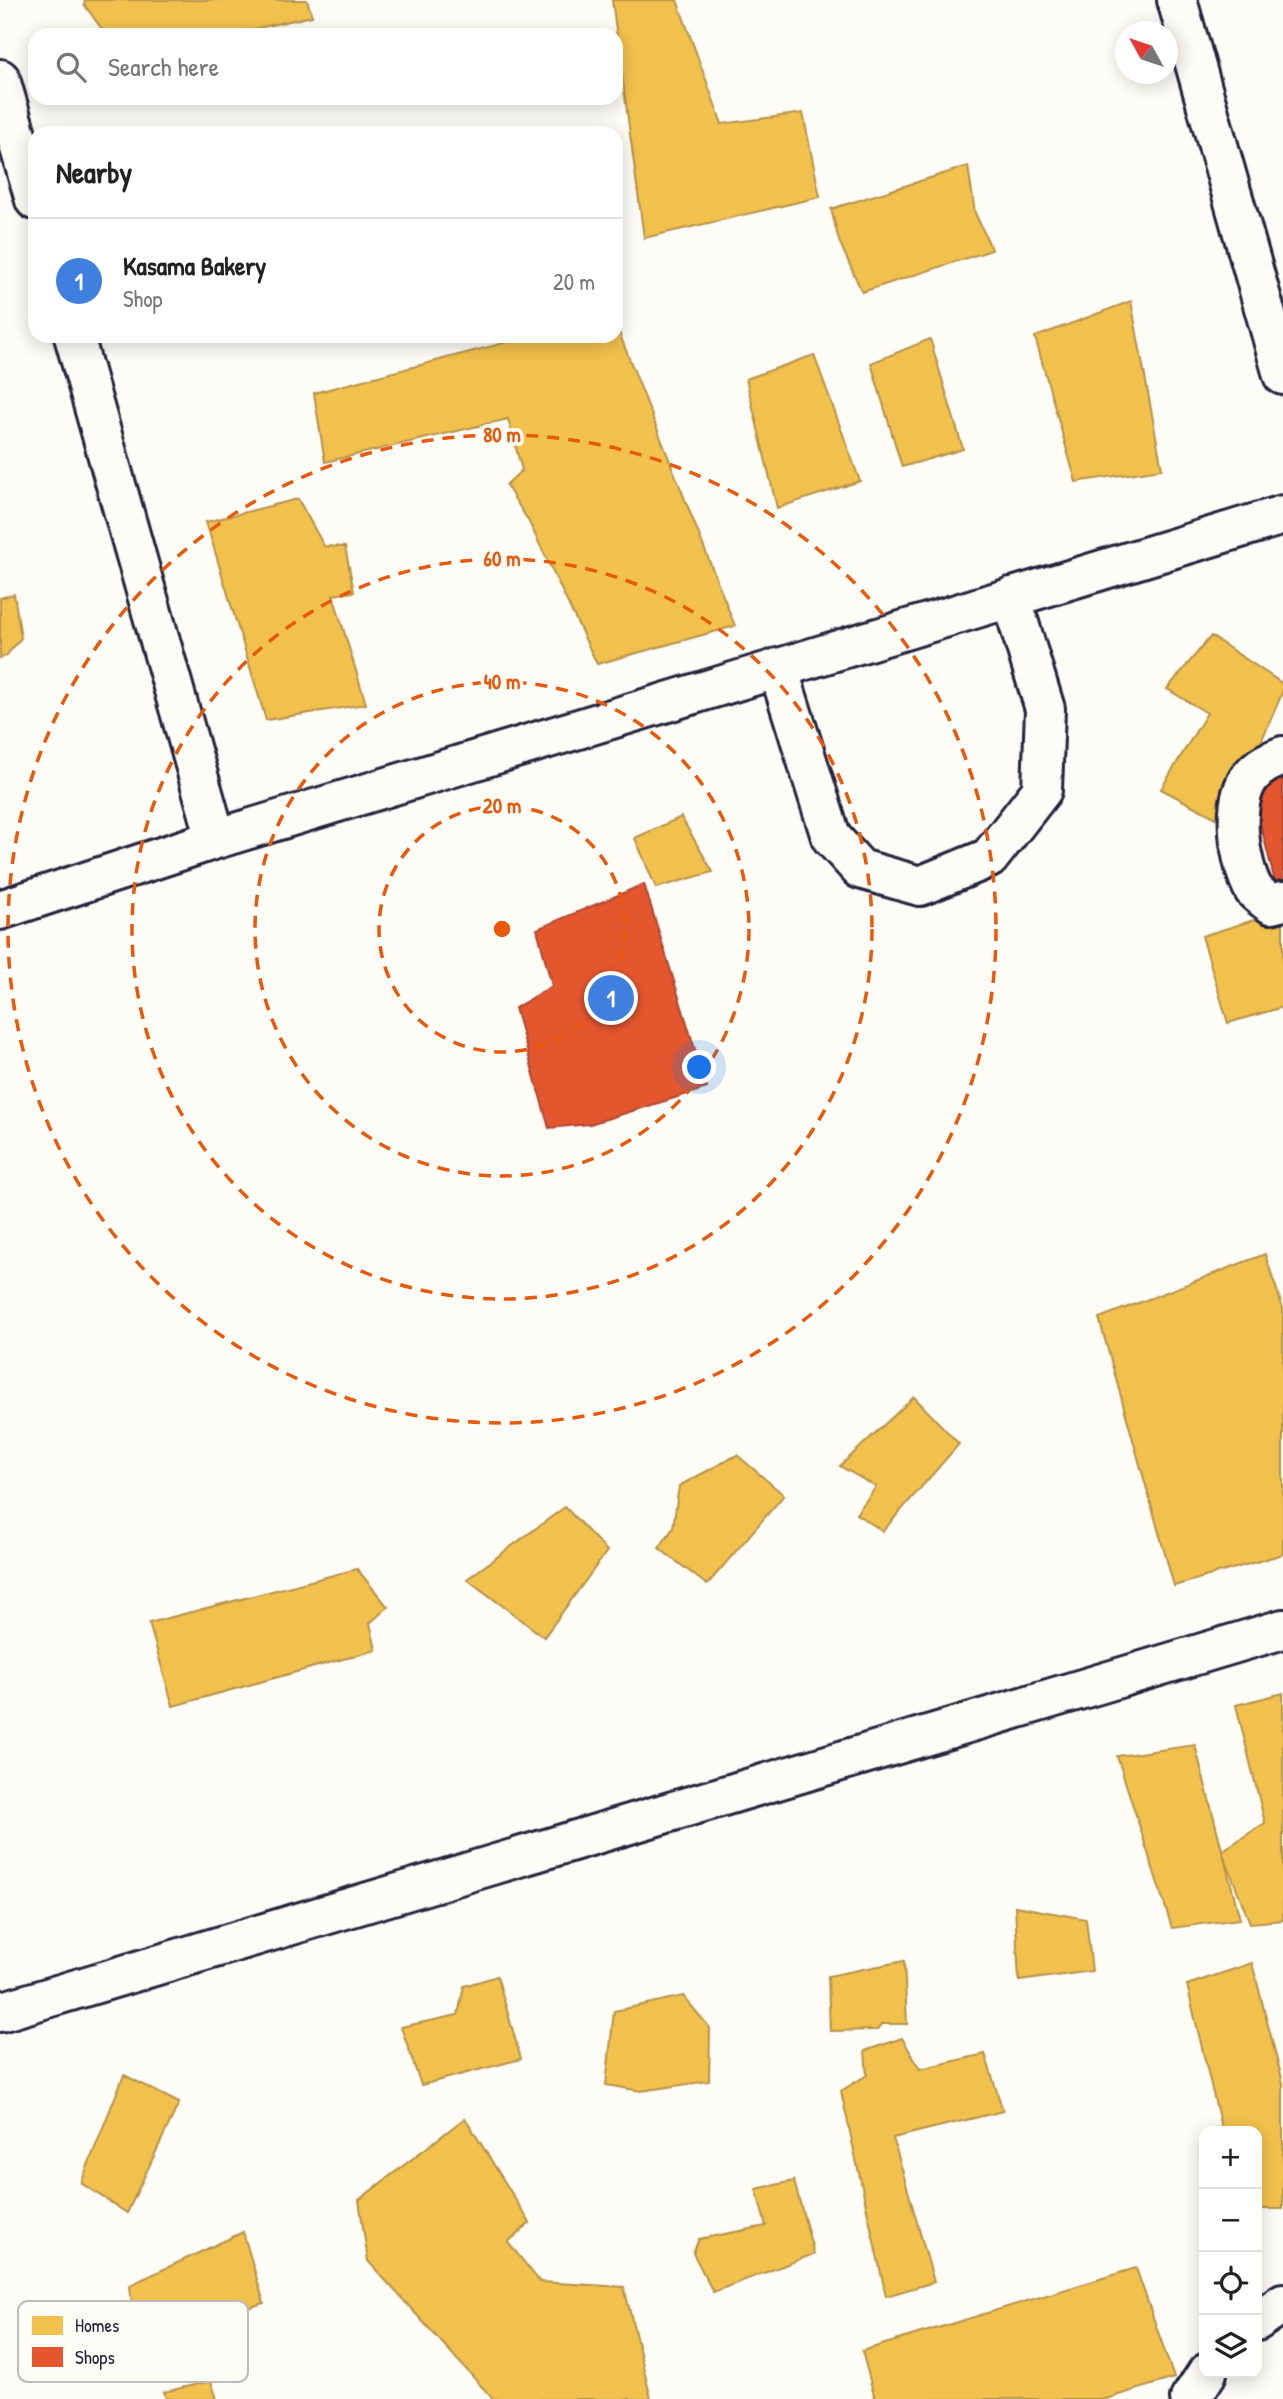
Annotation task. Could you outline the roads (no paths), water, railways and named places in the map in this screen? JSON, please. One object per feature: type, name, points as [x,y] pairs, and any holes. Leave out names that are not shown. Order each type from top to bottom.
[{"type":"street","points":[[1177,0],[1283,375]]},
{"type":"street","points":[[0,79],[28,176]]},
{"type":"street","points":[[76,343],[216,839]]},
{"type":"street","points":[[0,910],[216,839],[1283,515]]},
{"type":"street","points":[[778,668],[831,837],[860,869],[920,886],[989,858],[1042,790],[1045,709],[1012,597]]},
{"type":"street","points":[[1283,757],[1266,762],[1250,777],[1240,810],[1238,843],[1255,891],[1270,904],[1283,901]]},
{"type":"street","points":[[0,2012],[1283,1629]]},
{"type":"street","points":[[1262,2318],[1283,2303]]},
{"type":"street","points":[[1190,2399],[1204,2378]]},
{"type":"place","name":"Kasama Bakery","points":[[611,998]]}]
